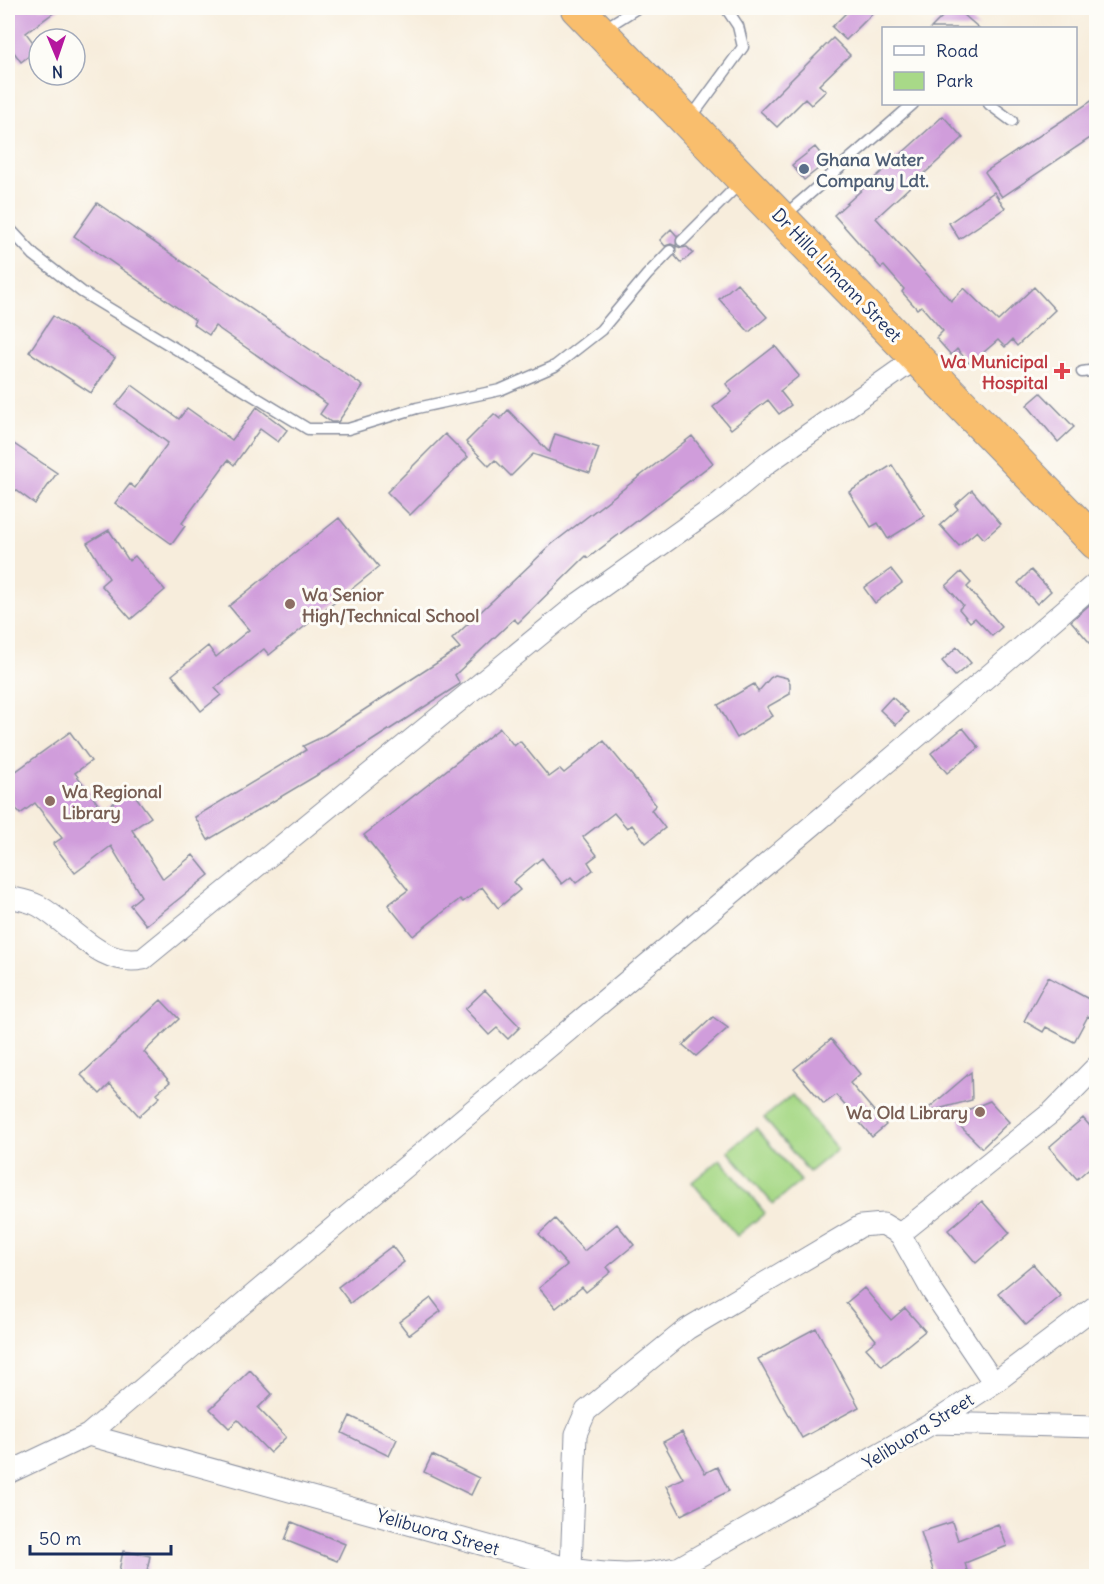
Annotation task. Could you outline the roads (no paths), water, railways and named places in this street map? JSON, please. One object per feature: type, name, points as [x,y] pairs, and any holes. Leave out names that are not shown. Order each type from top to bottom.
[{"type":"highway","name":"Dr Hilla Limann Street","points":[[578,8],[1096,543]]},
{"type":"street","points":[[8,897],[37,905],[110,958],[128,962],[142,959],[579,603],[717,505],[769,462],[918,357]]},
{"type":"street","points":[[8,1473],[88,1435],[534,1057],[767,866],[1096,583]]},
{"type":"street","points":[[900,1234],[1052,1112],[1096,1067]]},
{"type":"street","points":[[571,1569],[576,1434],[586,1411],[687,1329],[861,1226],[884,1224],[900,1234],[932,1291],[994,1383]]},
{"type":"street","name":"Yelibuora Street","points":[[88,1435],[571,1569],[614,1576],[682,1572],[933,1424],[994,1383],[1096,1306]]},
{"type":"street","points":[[933,1424],[1096,1427]]},
{"type":"lane","points":[[599,32],[637,8]]},
{"type":"lane","points":[[688,122],[743,47],[741,34],[726,8]]},
{"type":"lane","points":[[781,218],[912,105]]},
{"type":"lane","points":[[990,105],[1012,121]]},
{"type":"lane","points":[[682,241],[744,179]]},
{"type":"lane","points":[[8,227],[34,255],[82,292],[308,429],[348,429],[417,408],[500,390],[555,366],[601,330],[647,274],[670,251]]},
{"type":"lane","points":[[1082,372],[1096,370]]},
{"type":"place","name":"Ghana Water Company Ldt.","points":[[804,169]]},
{"type":"place","name":"Wa Municipal Hospital","points":[[1062,371]]},
{"type":"place","name":"Wa Senior High/Technical School","points":[[290,604]]},
{"type":"place","name":"Wa Regional Library","points":[[50,801]]},
{"type":"place","name":"Wa Old Library","points":[[980,1112]]}]
